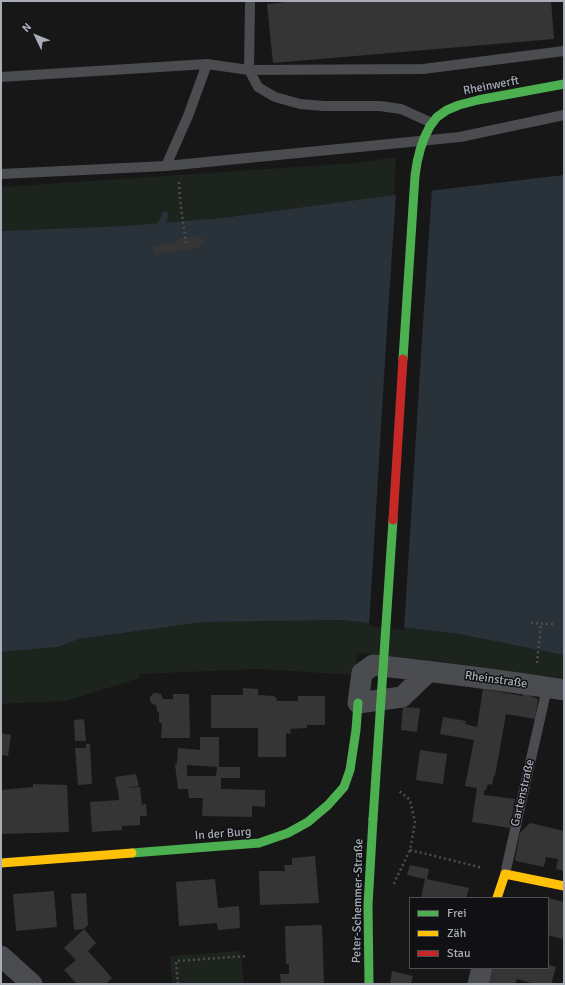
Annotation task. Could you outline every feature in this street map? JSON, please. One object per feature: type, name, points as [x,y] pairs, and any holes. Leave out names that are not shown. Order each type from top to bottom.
[{"type":"street","name":"Rheinwerft","points":[[431,124],[437,117],[447,110],[459,105],[564,84]]},
{"type":"street","name":"Peter-Schemmer-Straße","points":[[369,984],[368,905],[416,162],[424,136],[431,124]]},
{"type":"street","name":"Rheinstraße","points":[[358,704],[362,673],[373,665],[549,688]]},
{"type":"street","points":[[358,704],[402,697],[428,671]]},
{"type":"street","name":"In der Burg","points":[[1,863],[259,843],[288,833],[308,822],[328,805],[344,787],[350,770],[358,704]]},
{"type":"street","points":[[505,874],[564,886]]},
{"type":"street","name":"Gartenstraße","points":[[497,897],[505,874]]},
{"type":"street","points":[[1,956],[32,984]]},
{"type":"street","points":[[478,984],[482,969]]},
{"type":"lane","points":[[250,1],[249,70],[258,87],[275,97],[300,104],[324,106],[380,106],[400,109],[431,124]]},
{"type":"lane","points":[[1,77],[207,64],[249,70],[423,69],[564,51]]},
{"type":"lane","points":[[166,166],[188,116],[207,64]]},
{"type":"lane","points":[[1,174],[166,166],[460,137],[564,115]]},
{"type":"lane","name":"Gartenstraße","points":[[505,874],[549,688]]},
{"type":"path","points":[[177,165],[186,243]]},
{"type":"path","points":[[531,623],[553,624]]},
{"type":"path","points":[[541,623],[549,688]]},
{"type":"path","points":[[394,787],[410,800],[415,822],[410,850],[488,869]]},
{"type":"path","points":[[178,984],[176,962],[247,956]]},
{"type":"shaded area","points":[[396,157],[394,195],[222,218],[123,226],[1,231],[1,187],[356,163]]},
{"type":"shaded area","points":[[564,175],[564,655],[459,634],[343,620],[204,622],[79,639],[58,647],[1,652],[1,231],[123,226],[222,218],[394,195]]},
{"type":"shaded area","points":[[343,620],[459,634],[564,655],[564,680],[431,660],[357,653],[355,675],[258,669],[139,674],[140,678],[66,701],[1,704],[1,652],[58,647],[79,639],[204,622]]},
{"type":"shaded area","points":[[241,951],[244,984],[172,984],[170,956]]},
{"type":"pier","points":[[432,189],[404,630],[369,626],[386,344],[396,193]]},
{"type":"building","points":[[296,1],[551,1],[554,39],[273,63],[267,4]]},
{"type":"building","points":[[198,236],[204,240],[197,248],[155,254],[153,246],[178,242],[177,239]]},
{"type":"building","points":[[243,688],[258,689],[258,695],[274,696],[277,699],[276,701],[298,701],[298,696],[325,696],[325,725],[307,725],[307,728],[290,729],[291,734],[286,733],[286,757],[258,757],[258,728],[211,728],[211,695],[243,695]]},
{"type":"building","points":[[483,689],[523,696],[523,693],[538,699],[535,719],[506,714],[495,776],[494,775],[492,785],[488,784],[486,790],[484,790],[484,795],[515,799],[510,828],[472,822],[477,788],[465,786],[474,740],[440,734],[443,717],[466,721],[465,724],[477,727]]},
{"type":"building","points":[[154,693],[161,694],[163,699],[173,699],[173,694],[189,694],[190,738],[161,738],[162,724],[159,722],[159,713],[156,705],[152,704],[150,700],[150,697]]},
{"type":"building","points":[[403,707],[420,708],[417,732],[401,730]]},
{"type":"building","points":[[84,719],[86,741],[75,741],[74,720]]},
{"type":"building","points":[[1,733],[11,735],[8,756],[1,755]]},
{"type":"building","points":[[200,737],[219,737],[219,767],[240,767],[240,778],[221,778],[221,789],[265,790],[265,807],[252,806],[252,817],[202,816],[203,798],[189,798],[188,789],[178,789],[175,764],[177,764],[178,748],[200,750]],"holes":[[[187,765],[217,767],[216,776],[187,776]]]},
{"type":"building","points":[[86,744],[90,744],[92,784],[78,785],[75,748],[86,748]]},
{"type":"building","points":[[420,750],[447,754],[443,784],[416,780]]},
{"type":"building","points":[[136,774],[139,786],[124,788],[140,787],[142,805],[146,804],[147,816],[140,816],[140,825],[122,826],[122,830],[92,832],[90,802],[119,800],[115,777]]},
{"type":"building","points":[[33,784],[67,785],[69,832],[1,834],[1,790],[33,787]]},
{"type":"building","points":[[530,823],[564,831],[564,871],[556,869],[558,859],[546,857],[544,867],[516,861],[515,859],[520,833]]},
{"type":"building","points":[[315,856],[319,903],[260,905],[259,871],[285,871],[284,865],[292,865],[292,858]]},
{"type":"building","points":[[410,865],[429,869],[427,879],[469,888],[466,897],[421,897],[425,879],[407,875]]},
{"type":"building","points":[[215,879],[218,908],[239,906],[240,928],[218,930],[217,923],[179,926],[176,882]]},
{"type":"building","points":[[54,891],[57,927],[16,931],[13,894]]},
{"type":"building","points":[[86,893],[88,925],[84,929],[74,930],[71,894]]},
{"type":"building","points":[[549,898],[564,902],[564,932],[562,939],[549,935]]},
{"type":"building","points":[[322,925],[324,984],[281,984],[280,974],[289,974],[289,964],[286,964],[285,926]]},
{"type":"building","points":[[84,929],[96,943],[88,951],[112,978],[106,984],[77,984],[64,970],[76,960],[64,948]]},
{"type":"building","points":[[549,965],[556,967],[551,984],[535,984],[517,979],[515,984],[487,984],[493,969],[549,969]]},
{"type":"building","points":[[392,971],[413,976],[411,984],[390,983]]},
{"type":"waterway","points":[[157,230],[165,215]]},
{"type":"traffic: fast","points":[[430,126],[437,117],[447,110],[459,105],[564,84]]},
{"type":"traffic: fast","points":[[403,359],[415,176],[420,150],[430,126]]},
{"type":"traffic: fast","points":[[373,819],[393,520]]},
{"type":"traffic: fast","points":[[132,853],[259,843],[288,833],[308,822],[328,805],[344,787],[350,770],[356,730],[358,703]]},
{"type":"traffic: fast","points":[[369,984],[368,905],[373,819]]},
{"type":"traffic: slow","points":[[1,863],[132,853]]},
{"type":"traffic: slow","points":[[497,897],[505,874],[564,886]]},
{"type":"traffic: jam","points":[[393,520],[403,359]]}]
